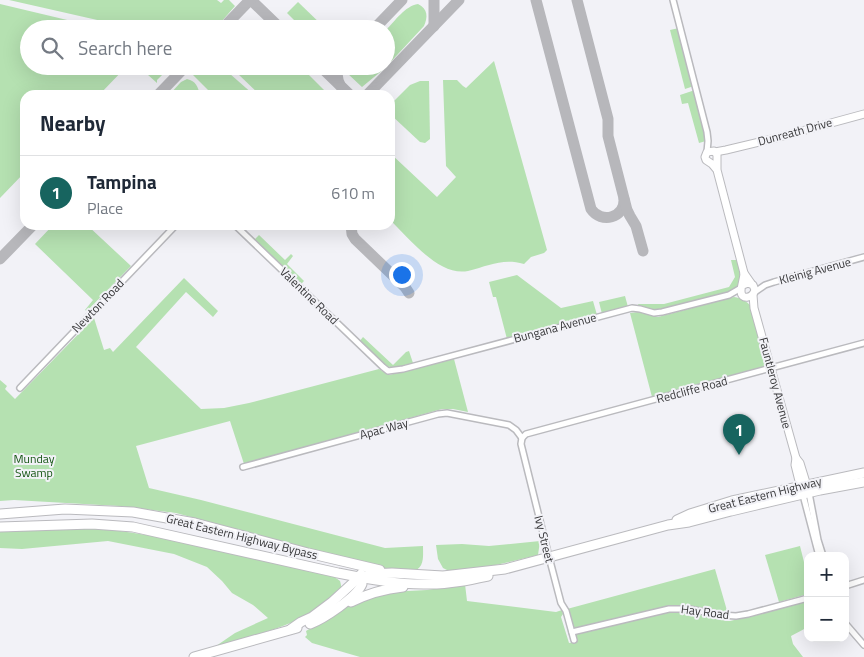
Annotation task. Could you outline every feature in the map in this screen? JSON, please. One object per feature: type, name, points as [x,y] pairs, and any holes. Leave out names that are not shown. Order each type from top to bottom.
[{"type":"highway","name":"Great Eastern Highway","points":[[804,490],[864,473]]},
{"type":"highway","name":"Great Eastern Highway","points":[[291,629],[312,617],[332,602],[355,581],[370,574],[392,572],[443,576],[505,569],[668,525],[690,514],[732,501],[864,482]]},
{"type":"highway","name":"Great Eastern Highway Bypass","points":[[0,514],[65,509],[133,512],[196,523],[332,559],[392,572]]},
{"type":"highway","name":"Great Eastern Highway Bypass","points":[[0,528],[92,524],[133,527],[362,578]]},
{"type":"highway","name":"Great Eastern Highway","points":[[194,657],[313,623],[340,606],[361,588],[362,578],[359,570],[356,568],[335,563],[332,559]]},
{"type":"highway","name":"Great Eastern Highway","points":[[362,578],[392,582],[441,584],[493,575],[505,569]]},
{"type":"highway","points":[[338,573],[345,579],[344,591]]},
{"type":"highway","points":[[340,606],[389,588],[428,584]]},
{"type":"main road","name":"Dunreath Drive","points":[[714,156],[726,150],[864,114]]},
{"type":"main road","points":[[714,156],[748,290]]},
{"type":"main road","name":"Fauntleroy Avenue","points":[[748,290],[796,458],[795,465],[804,490]]},
{"type":"street","points":[[673,0],[708,141],[714,156]]},
{"type":"street","name":"Newton Road","points":[[20,388],[171,230]]},
{"type":"street","name":"Valentine Road","points":[[240,230],[383,367]]},
{"type":"street","name":"Kleinig Avenue","points":[[748,290],[864,257]]},
{"type":"street","name":"Bungana Avenue","points":[[383,367],[388,371],[398,370],[632,308],[662,312],[748,290]]},
{"type":"street","name":"Redcliffe Road","points":[[522,438],[526,434],[864,343]]},
{"type":"street","name":"Apac Way","points":[[244,467],[437,414],[447,413],[509,425],[522,438]]},
{"type":"street","name":"Ivy Street","points":[[522,438],[520,444],[548,557],[574,640]]},
{"type":"street","name":"Fauntleroy Avenue","points":[[804,490],[820,552]]},
{"type":"street","points":[[849,585],[864,580]]},
{"type":"street","name":"Hay Road","points":[[572,632],[669,609],[689,609],[736,616],[804,599]]},
{"type":"street","points":[[849,628],[864,645]]},
{"type":"green space","points":[[9,0],[217,0],[221,3],[224,0],[229,0],[235,6],[223,20],[97,20]]},
{"type":"green space","points":[[298,2],[317,20],[294,20],[287,13]]},
{"type":"green space","points":[[0,4],[67,20],[20,20],[20,75],[118,75],[104,90],[20,90],[20,177],[0,198]]},
{"type":"green space","points":[[418,4],[424,8],[426,19],[424,26],[395,57],[395,20],[413,5]]},
{"type":"green space","points":[[679,28],[694,86],[685,89],[670,30]]},
{"type":"green space","points":[[494,61],[547,250],[544,253],[531,257],[524,264],[502,262],[468,271],[446,268],[415,246],[395,225],[395,158],[437,197],[456,177],[446,166],[443,80],[457,80],[466,88]]},
{"type":"green space","points":[[148,75],[162,75],[157,80],[157,83]]},
{"type":"green space","points":[[193,75],[231,75],[248,90],[208,90]]},
{"type":"green space","points":[[239,75],[309,75],[324,90],[255,90]]},
{"type":"green space","points":[[349,75],[377,75],[362,87]]},
{"type":"green space","points":[[187,79],[193,81],[198,90],[174,90]]},
{"type":"green space","points":[[420,81],[429,81],[430,139],[425,143],[420,142],[395,119],[395,100],[410,85]]},
{"type":"green space","points":[[695,90],[707,137],[706,141],[699,143],[688,103],[682,104],[680,95]]},
{"type":"green space","points":[[48,230],[92,230],[131,266],[87,311],[85,310],[93,300],[35,244]]},
{"type":"green space","points":[[259,235],[285,260],[291,254],[293,256],[287,264],[304,281],[301,284],[254,240]]},
{"type":"green space","points":[[731,260],[739,260],[741,274],[740,282],[731,292],[657,311],[639,307],[638,304],[664,304],[729,287],[735,277]]},
{"type":"green space","points":[[517,275],[561,308],[593,301],[597,315],[507,339],[496,297],[493,297],[489,282]]},
{"type":"green space","name":"Munday Swamp","points":[[184,278],[218,311],[213,317],[186,292],[136,347],[201,409],[224,408],[249,403],[379,369],[389,375],[454,359],[468,412],[442,409],[244,464],[230,421],[136,446],[149,488],[385,548],[423,546],[422,562],[419,568],[411,572],[378,568],[176,513],[119,506],[14,500],[0,501],[0,380],[7,386],[5,389],[15,399],[94,318],[104,350],[110,348],[113,352]]},
{"type":"green space","points":[[625,296],[628,307],[602,314],[599,302]]},
{"type":"green space","points":[[734,297],[744,300],[752,307],[768,366],[652,397],[630,313],[638,312],[658,317]]},
{"type":"green space","points":[[363,337],[393,365],[409,351],[413,363],[394,367],[384,365],[359,342]]},
{"type":"green space","points":[[97,528],[186,542],[332,575],[340,581],[341,589],[336,596],[302,618],[259,634],[216,646],[235,633],[268,618],[253,605],[232,593],[207,567],[174,554],[108,541],[22,549],[0,548],[0,531]]},
{"type":"green space","points":[[540,541],[538,555],[496,565],[451,572],[443,568],[438,559],[436,545],[489,546]]},
{"type":"green space","points":[[800,546],[804,562],[804,595],[779,602],[765,555]]},
{"type":"green space","points":[[715,569],[728,614],[685,606],[673,606],[657,608],[575,628],[570,622],[567,609]]},
{"type":"green space","points":[[465,584],[467,601],[556,612],[562,610],[563,614],[561,617],[569,643],[575,642],[577,633],[659,613],[690,611],[723,617],[725,621],[730,621],[804,601],[804,629],[791,636],[793,644],[803,657],[360,657],[312,643],[305,637],[307,635],[306,631],[344,608],[365,598],[388,592],[427,590]]},
{"type":"taxiway","points":[[231,20],[250,0]]},
{"type":"taxiway","points":[[251,0],[272,20]]},
{"type":"taxiway","points":[[383,20],[402,0]]},
{"type":"taxiway","points":[[434,0],[434,26]]},
{"type":"taxiway","points":[[395,66],[459,0]]},
{"type":"taxiway","points":[[536,0],[591,209],[595,214],[612,217],[621,211],[624,199]]},
{"type":"taxiway","points":[[577,0],[608,119],[608,136],[627,210],[636,226],[643,251]]},
{"type":"taxiway","points":[[163,90],[177,75]]},
{"type":"taxiway","points":[[329,75],[345,90]]},
{"type":"taxiway","points":[[337,75],[340,85]]},
{"type":"taxiway","points":[[372,90],[386,75]]},
{"type":"taxiway","points":[[0,259],[28,230]]},
{"type":"taxiway","points":[[352,230],[355,239],[409,293]]},
{"type":"place","name":"Tampina","points":[[739,455]]}]
